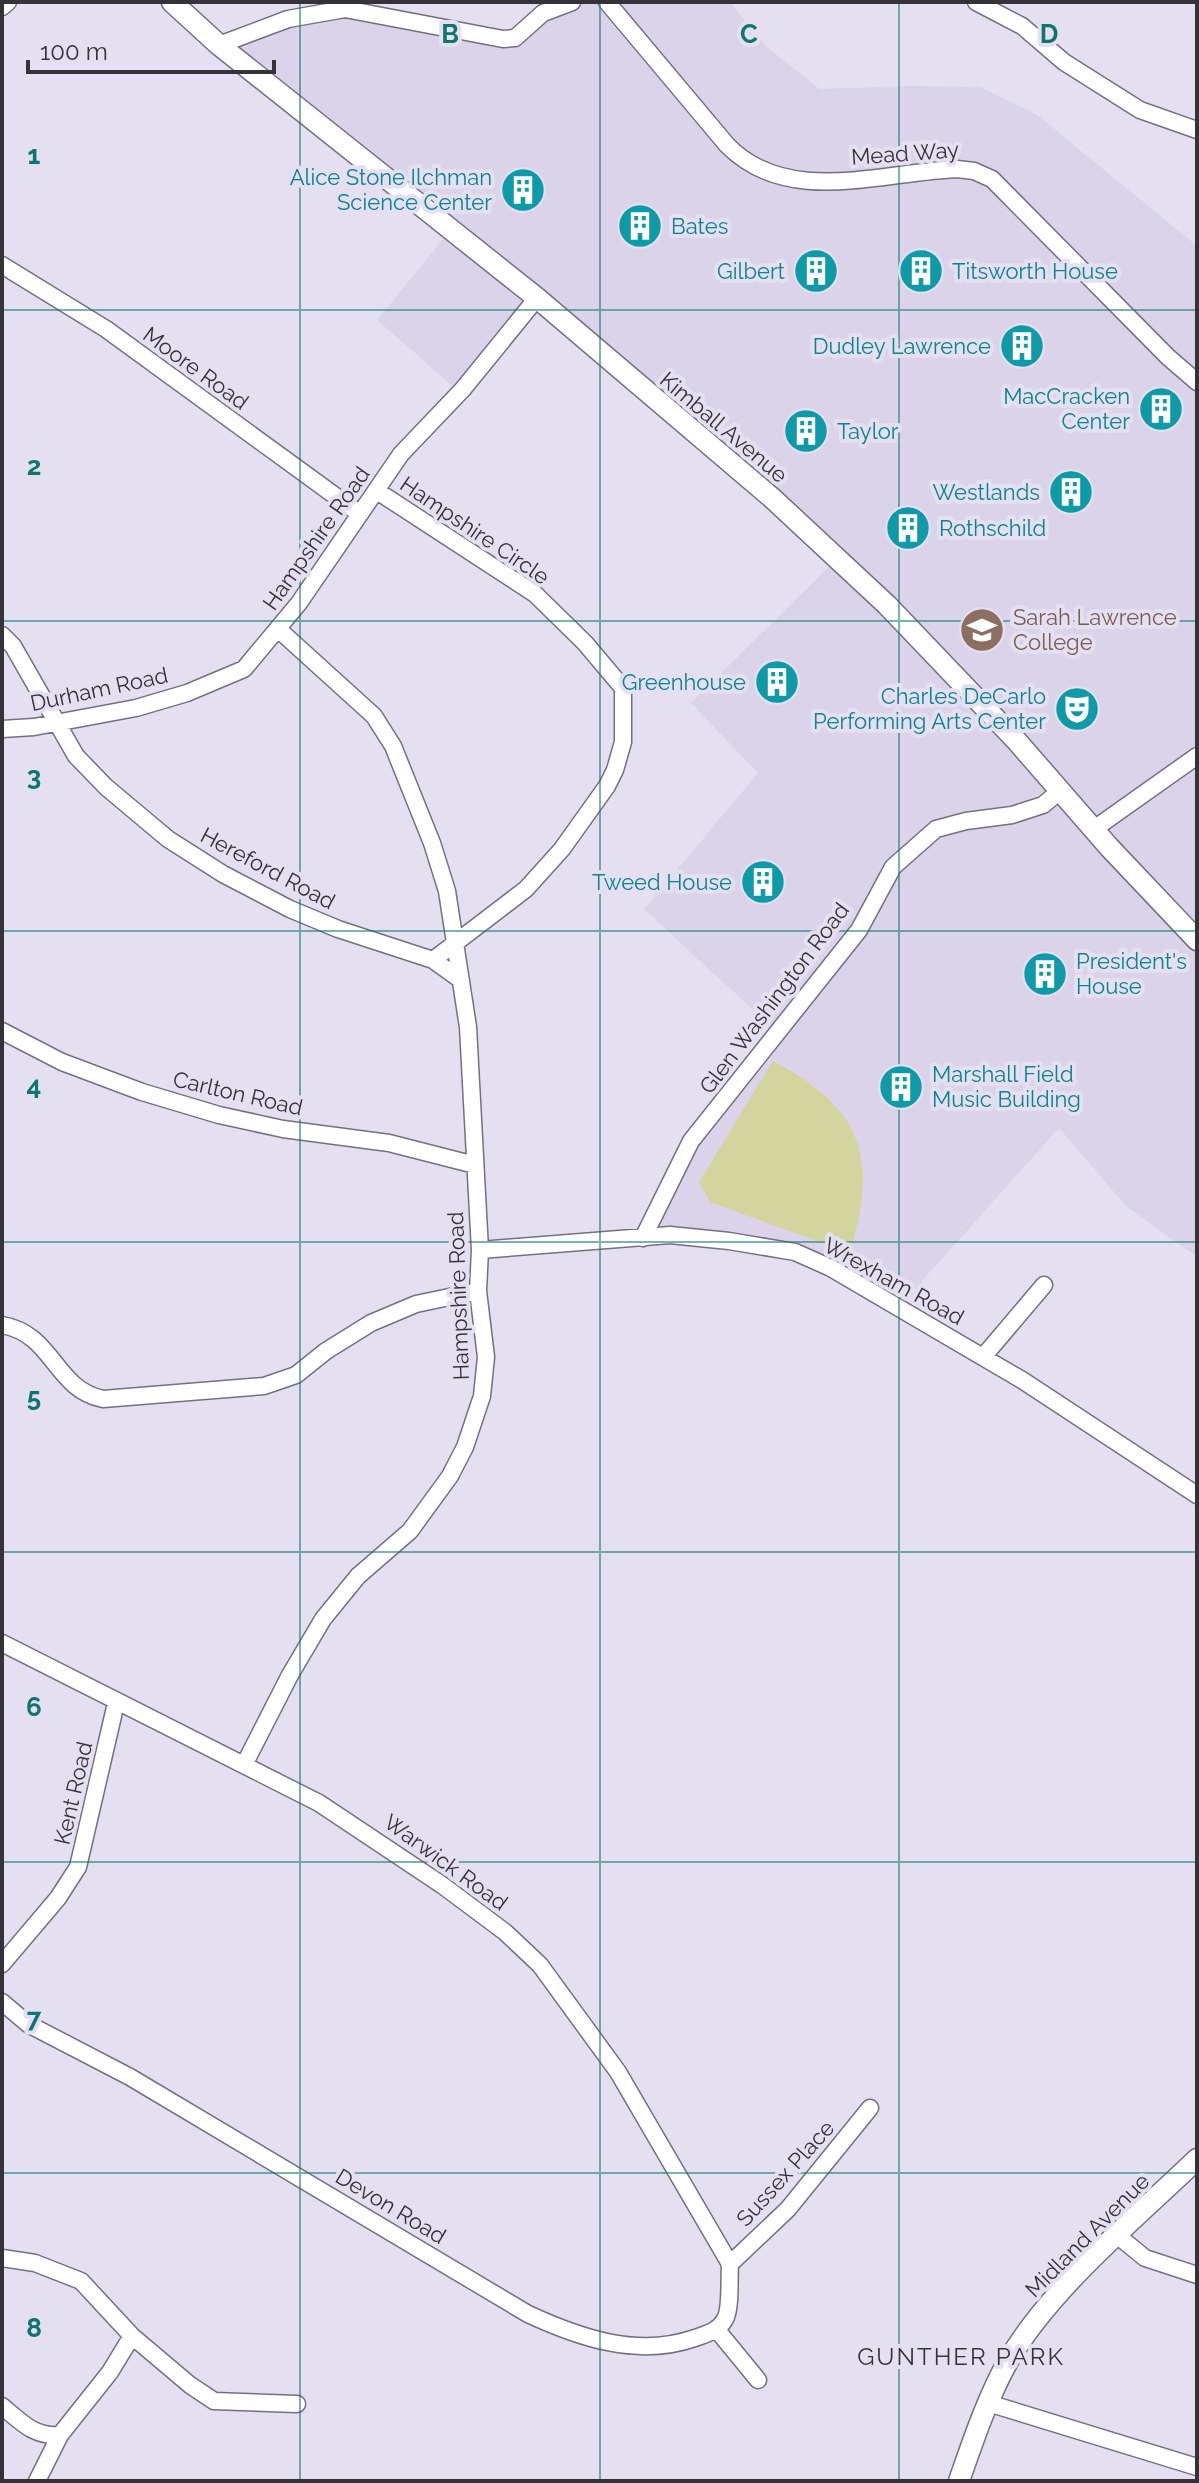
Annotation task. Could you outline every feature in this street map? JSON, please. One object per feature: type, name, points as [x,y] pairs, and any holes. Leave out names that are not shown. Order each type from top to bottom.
[{"type":"street","points":[[2,7],[8,2]]},
{"type":"street","name":"Kimball Avenue","points":[[172,2],[219,45],[537,298],[771,497],[887,605],[1197,940]]},
{"type":"street","points":[[219,45],[288,19],[357,6],[503,39],[515,38],[543,13],[572,2]]},
{"type":"street","name":"Mead Way","points":[[607,2],[739,158],[791,178],[820,182],[957,169],[974,171],[992,179],[1168,357],[1197,382]]},
{"type":"street","points":[[976,2],[1022,26],[1064,62],[1140,110],[1197,130]]},
{"type":"street","name":"Moore Road","points":[[2,265],[106,329],[360,514]]},
{"type":"street","name":"Hampshire Road","points":[[244,1765],[323,1619],[358,1576],[410,1531],[450,1476],[465,1447],[482,1396],[486,1357],[478,1291],[480,1250],[468,1027],[447,891],[432,843],[393,746],[374,716],[278,629],[401,454],[463,389],[537,298]]},
{"type":"street","name":"Hampshire Circle","points":[[377,491],[535,594],[585,643],[623,688],[623,742],[607,786],[562,849],[526,889],[456,943]]},
{"type":"street","name":"Durham Road","points":[[2,729],[56,723],[136,708],[187,693],[244,669],[278,629]]},
{"type":"street","name":"Hereford Road","points":[[2,635],[13,646],[76,756],[106,787],[168,839],[223,874],[290,909],[433,960],[461,980]]},
{"type":"street","points":[[1094,829],[1197,756]]},
{"type":"street","name":"Glen Washington Road","points":[[643,1238],[691,1141],[859,930],[893,867],[936,829],[966,821],[1012,815],[1043,805],[1061,790]]},
{"type":"street","points":[[433,960],[456,943]]},
{"type":"street","name":"Carlton Road","points":[[2,1031],[62,1062],[142,1092],[219,1115],[283,1129],[389,1143],[475,1165]]},
{"type":"street","name":"Wrexham Road","points":[[480,1250],[670,1235],[795,1252],[831,1268],[983,1357],[1197,1495]]},
{"type":"street","points":[[983,1357],[1044,1285]]},
{"type":"street","points":[[2,1325],[18,1328],[32,1336],[72,1383],[87,1396],[103,1399],[264,1386],[296,1375],[326,1351],[371,1323],[416,1304],[478,1291]]},
{"type":"street","name":"Warwick Road","points":[[2,1643],[319,1803],[366,1832],[505,1932],[540,1965],[618,2072],[730,2264]]},
{"type":"street","name":"Kent Road","points":[[2,1964],[58,1898],[78,1867],[116,1703]]},
{"type":"street","name":"Devon Road","points":[[2,2002],[28,2024],[130,2077],[528,2314],[586,2337],[638,2347],[679,2343],[717,2330]]},
{"type":"street","name":"Sussex Place","points":[[730,2264],[788,2209],[870,2108]]},
{"type":"street","name":"Midland Avenue","points":[[959,2481],[988,2403],[1008,2362],[1033,2325],[1061,2291],[1197,2159]]},
{"type":"street","points":[[1118,2236],[1145,2258],[1197,2275]]},
{"type":"street","points":[[2,2258],[35,2263],[81,2281],[132,2336],[214,2401],[297,2404]]},
{"type":"street","points":[[730,2264],[727,2318],[717,2330],[758,2380]]},
{"type":"street","points":[[37,2481],[60,2435],[110,2372],[132,2336]]},
{"type":"street","points":[[988,2403],[1197,2467]]},
{"type":"street","points":[[2,2406],[30,2430],[44,2436],[60,2435]]},
{"type":"shaded area","name":"Sarah Lawrence College","points":[[585,2],[730,2],[768,48],[820,89],[980,87],[1036,114],[1197,246],[1197,1257],[1127,1207],[1059,1128],[899,1307],[798,1250],[649,1232],[691,1146],[781,1036],[644,909],[758,773],[691,703],[840,556],[534,290],[457,390],[377,320],[453,227],[227,46],[291,24],[345,15],[498,44],[544,19]]},
{"type":"green space","points":[[773,1061],[827,1098],[856,1139],[862,1163],[862,1189],[850,1253],[710,1202],[699,1182]]},
{"type":"place","name":"Alice Stone Ilchman Science Center","points":[[523,190]]},
{"type":"place","name":"Bates","points":[[640,226]]},
{"type":"place","name":"Gilbert","points":[[816,271]]},
{"type":"place","name":"Titsworth House","points":[[921,271]]},
{"type":"place","name":"Dudley Lawrence","points":[[1022,346]]},
{"type":"place","name":"MacCracken Center","points":[[1161,409]]},
{"type":"place","name":"Taylor","points":[[806,431]]},
{"type":"place","name":"Westlands","points":[[1071,492]]},
{"type":"place","name":"Rothschild","points":[[908,528]]},
{"type":"place","name":"Sarah Lawrence College","points":[[982,630]]},
{"type":"place","name":"Greenhouse","points":[[777,682]]},
{"type":"place","name":"Charles DeCarlo Performing Arts Center","points":[[1077,709]]},
{"type":"place","name":"Tweed House","points":[[763,882]]},
{"type":"place","name":"President's House","points":[[1045,974]]},
{"type":"place","name":"Marshall Field Music Building","points":[[901,1087]]},
{"type":"district","name":"GUNTHER PARK","points":[[961,2356]]}]
